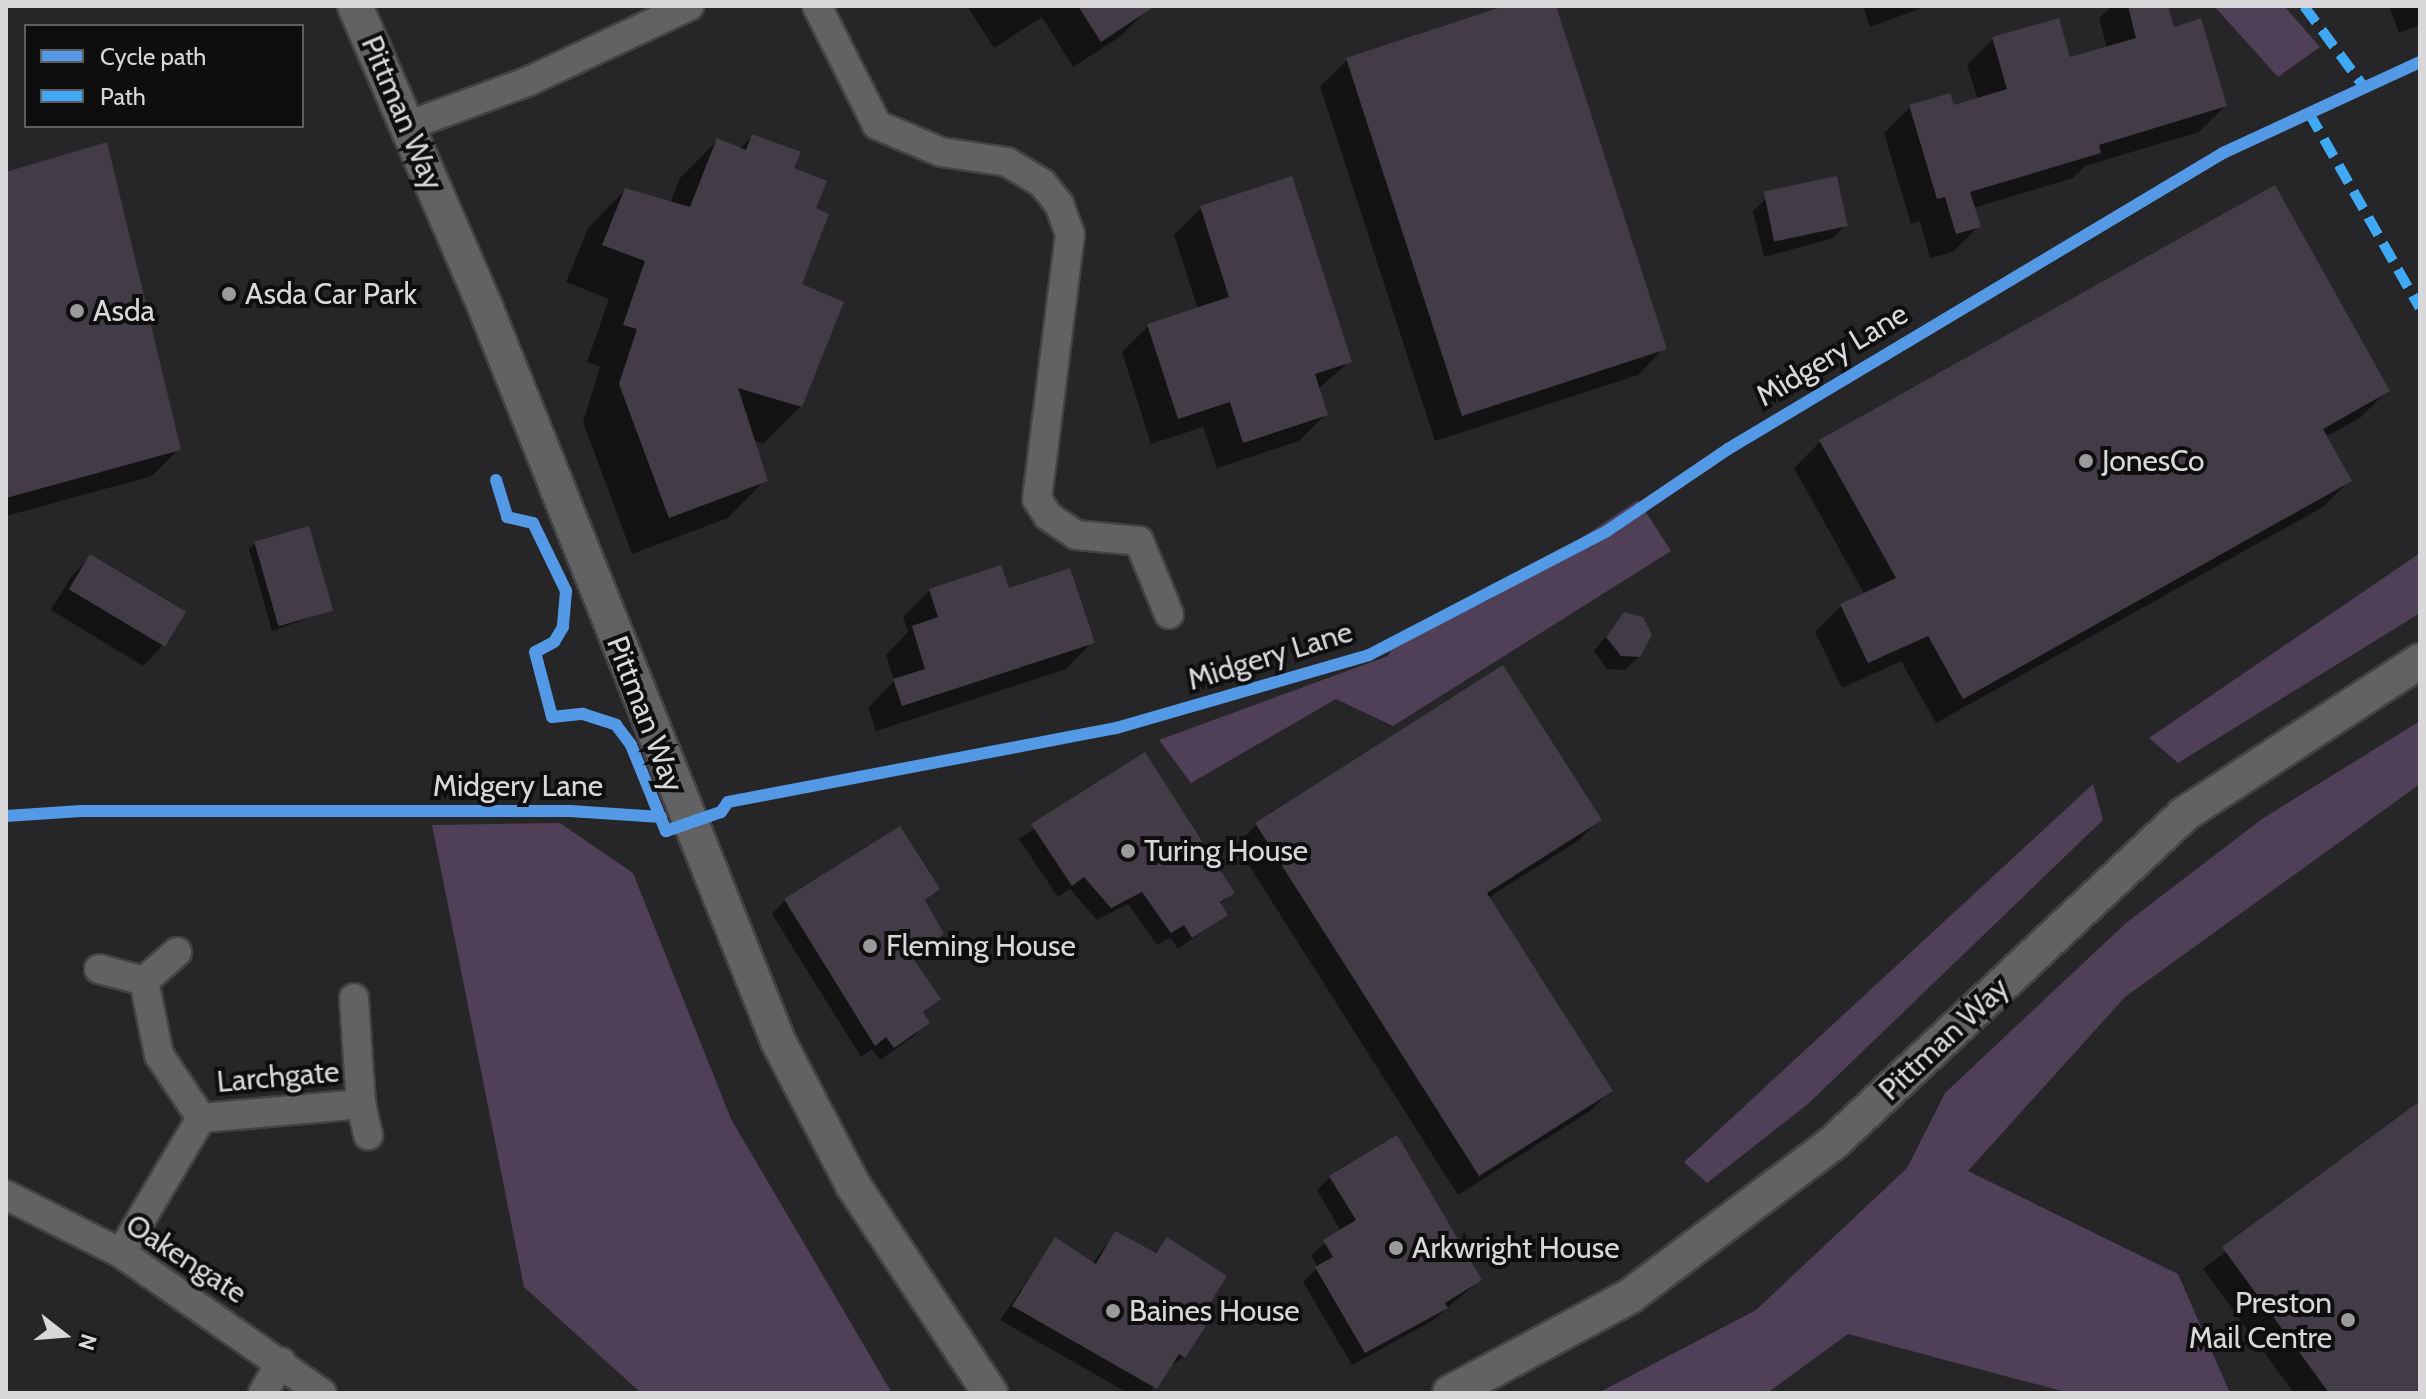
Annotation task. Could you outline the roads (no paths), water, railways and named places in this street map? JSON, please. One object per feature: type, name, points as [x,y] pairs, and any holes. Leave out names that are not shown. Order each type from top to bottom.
[{"type":"street","name":"Pittman Way","points":[[355,6],[492,323],[778,1041],[853,1185],[990,1393]]},
{"type":"street","points":[[407,126],[529,81],[689,6]]},
{"type":"street","points":[[817,6],[877,125],[941,152],[1007,162],[1042,183],[1059,204],[1070,234],[1037,499],[1048,516],[1076,535],[1139,541],[1169,614]]},
{"type":"street","name":"Pittman Way","points":[[1450,1393],[1630,1296],[1757,1201],[1833,1143],[2183,815],[2420,661]]},
{"type":"street","points":[[99,969],[144,981],[177,952]]},
{"type":"street","name":"Larchgate","points":[[144,981],[159,1055],[201,1118]]},
{"type":"street","name":"Larchgate","points":[[354,998],[361,1104],[368,1135]]},
{"type":"street","name":"Larchgate","points":[[201,1118],[361,1104]]},
{"type":"street","name":"Larchgate","points":[[121,1253],[201,1118]]},
{"type":"street","name":"Oakengate","points":[[6,1195],[121,1253],[322,1393]]},
{"type":"street","points":[[263,1393],[281,1362]]},
{"type":"place","name":"Asda Car Park","points":[[229,294]]},
{"type":"place","name":"Asda","points":[[77,311]]},
{"type":"place","name":"JonesCo","points":[[2086,461]]},
{"type":"place","name":"Turing House","points":[[1128,851]]},
{"type":"place","name":"Fleming House","points":[[870,946]]},
{"type":"place","name":"Arkwright House","points":[[1396,1248]]},
{"type":"place","name":"Baines House","points":[[1113,1311]]},
{"type":"place","name":"Preston Mail Centre","points":[[2348,1320]]}]
